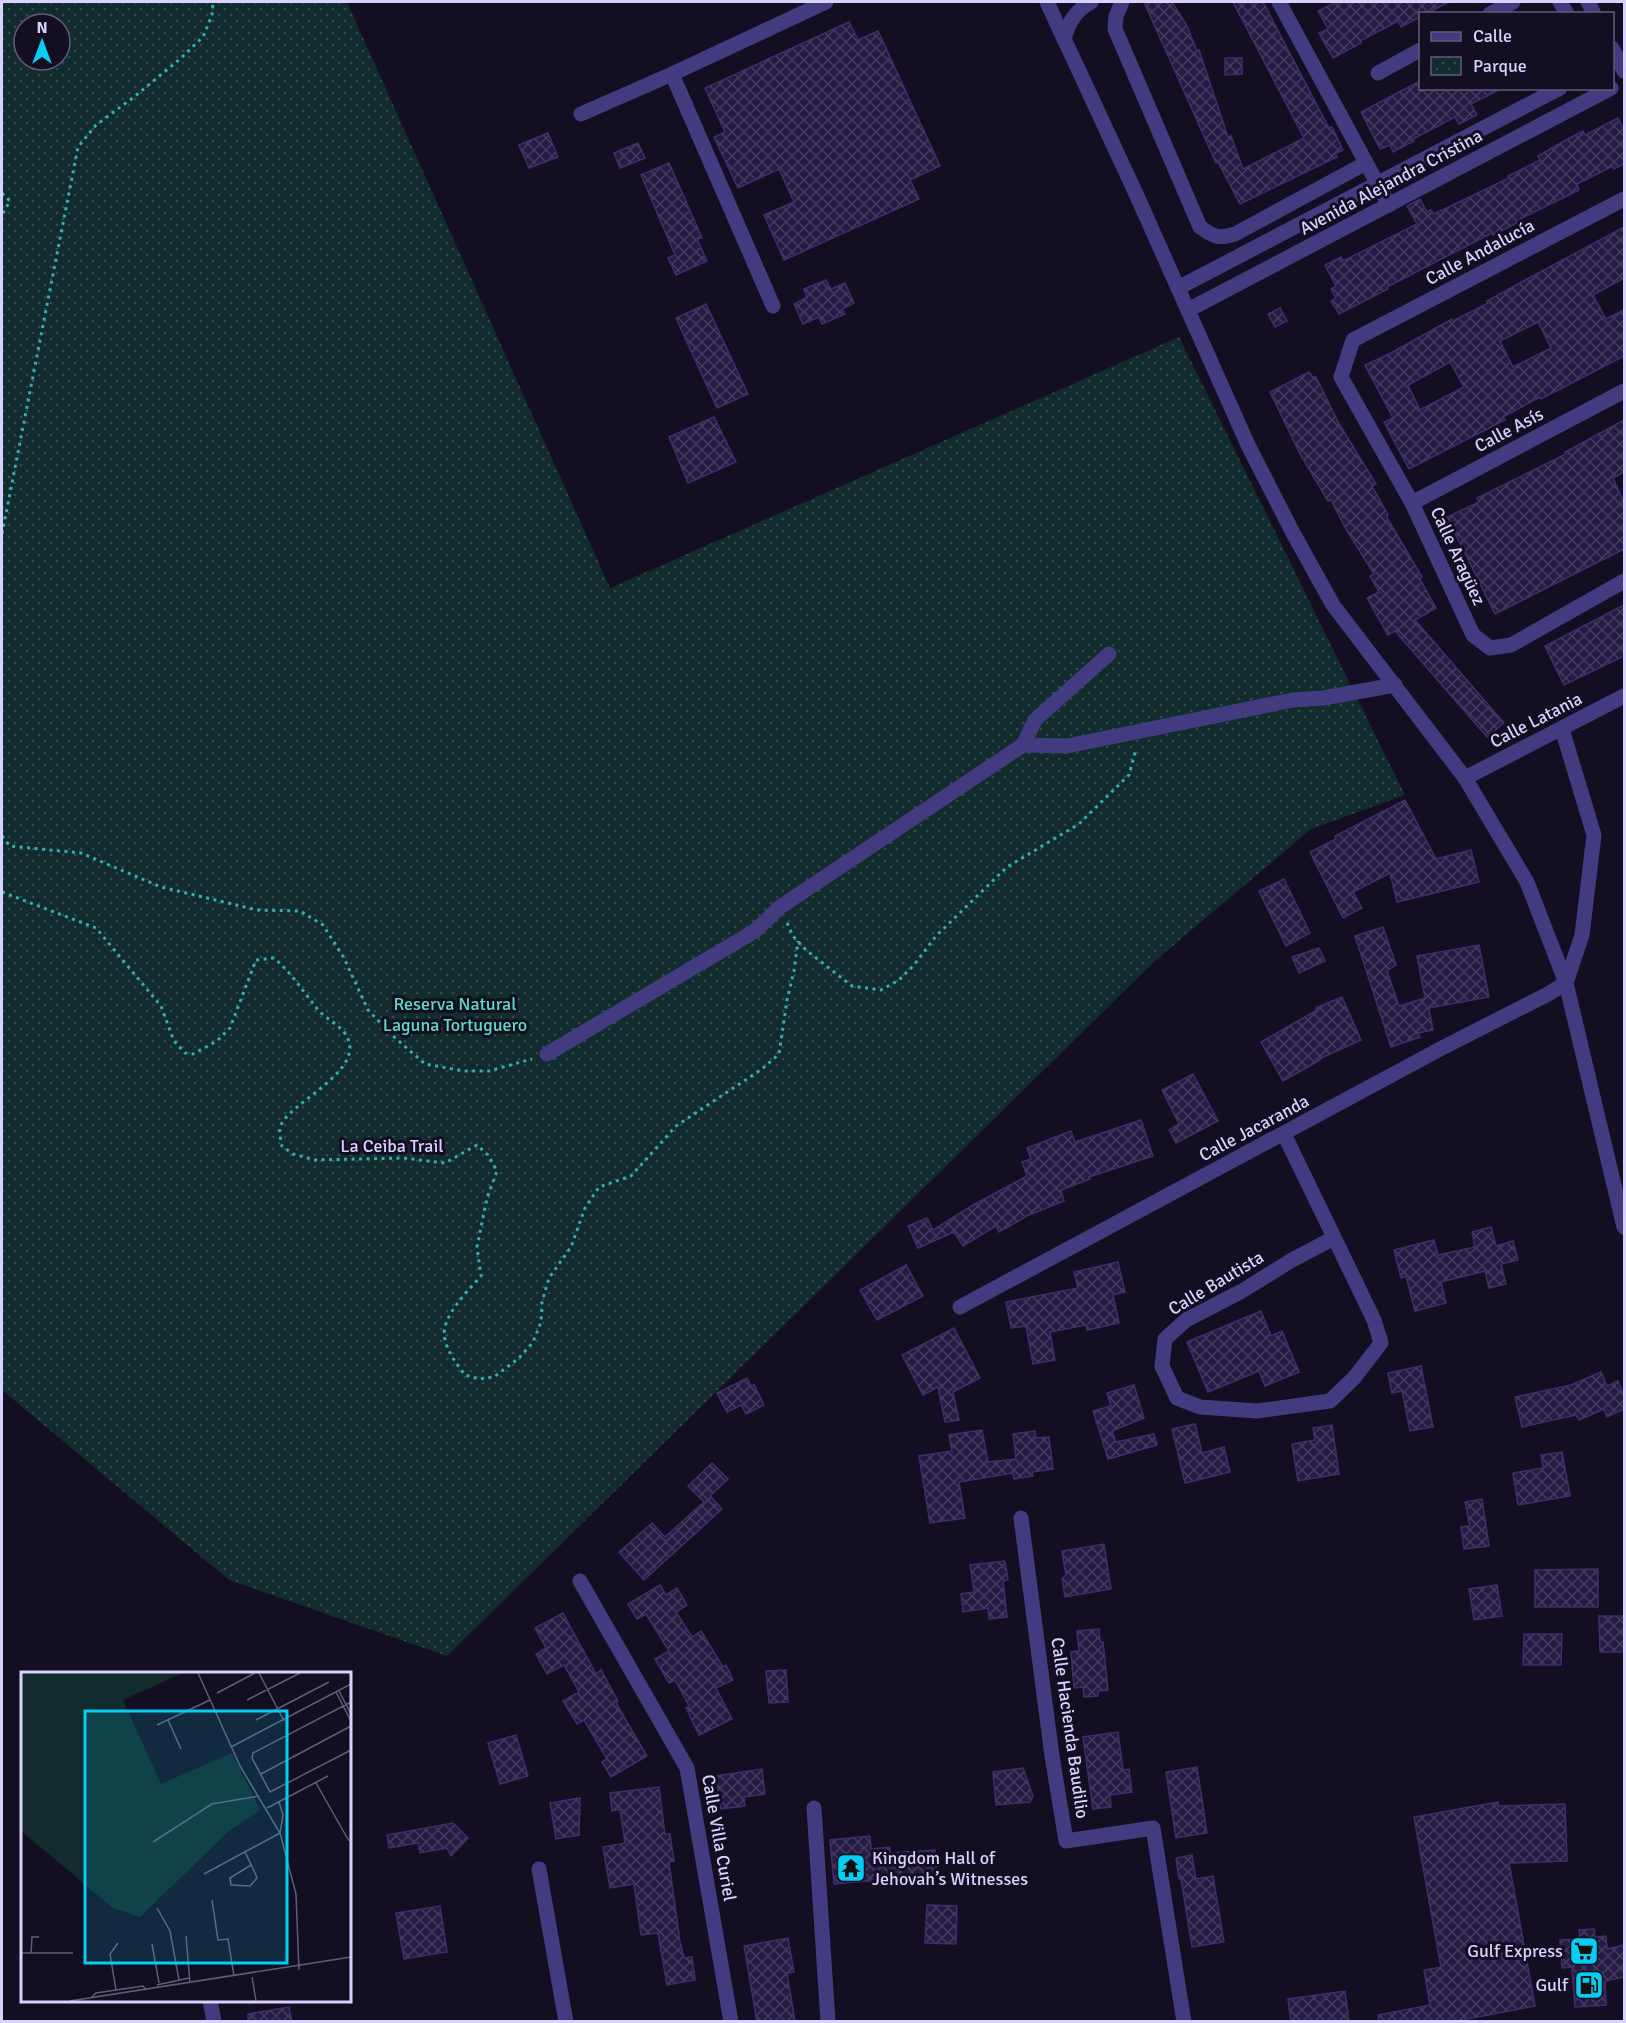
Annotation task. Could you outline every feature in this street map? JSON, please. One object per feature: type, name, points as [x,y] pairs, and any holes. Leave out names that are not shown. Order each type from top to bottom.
[{"type":"street","points":[[581,114],[826,2]]},
{"type":"street","points":[[1047,2],[1248,446],[1293,533],[1333,605],[1465,778],[1527,882],[1566,983],[1624,1227]]},
{"type":"street","points":[[1064,39],[1070,21],[1081,7],[1090,2]]},
{"type":"street","points":[[1122,2],[1116,16],[1115,29],[1200,227],[1213,236],[1224,238],[1235,234],[1366,163]]},
{"type":"street","points":[[1279,2],[1389,205]]},
{"type":"street","points":[[1494,12],[1513,2]]},
{"type":"street","points":[[1377,73],[1419,51]]},
{"type":"street","points":[[672,74],[773,306]]},
{"type":"street","name":"Avenida Alejandra Cristina","points":[[1178,288],[1556,90]]},
{"type":"street","name":"Avenida Alejandra Cristina","points":[[1188,310],[1608,90]]},
{"type":"street","name":"Calle Andalucía","points":[[1353,340],[1624,199]]},
{"type":"street","name":"Calle Aragüez","points":[[1353,340],[1341,377],[1412,503],[1473,635],[1490,648],[1511,645],[1624,581]]},
{"type":"street","name":"Calle Asís","points":[[1412,503],[1624,391]]},
{"type":"street","points":[[547,1054],[755,931],[780,907],[1023,745],[1035,720],[1109,654]]},
{"type":"street","points":[[1023,745],[1067,746],[1293,700],[1323,698],[1395,685]]},
{"type":"street","name":"Calle Latania","points":[[1465,778],[1624,696]]},
{"type":"street","points":[[1562,729],[1594,835],[1582,935],[1566,983]]},
{"type":"street","name":"Calle Jacaranda","points":[[960,1307],[1566,983]]},
{"type":"street","name":"Calle Bautista","points":[[1284,1134],[1374,1320],[1381,1343],[1354,1378],[1330,1401],[1257,1411],[1200,1407],[1177,1398],[1162,1366],[1165,1339],[1186,1320],[1242,1292],[1292,1260],[1334,1238]]},
{"type":"street","name":"Calle Hacienda Baudilio","points":[[1021,1518],[1052,1756],[1066,1841],[1153,1828],[1184,2022]]},
{"type":"street","name":"Calle Villa Curiel","points":[[580,1581],[687,1768],[730,2022]]},
{"type":"street","points":[[814,1808],[828,2022]]},
{"type":"street","points":[[539,1869],[566,2022]]},
{"type":"street","points":[[210,2002],[213,2022]]},
{"type":"path","points":[[2,534],[78,147],[96,125],[180,59],[203,36],[212,15],[213,2]]},
{"type":"path","points":[[2,193],[10,201],[2,215]]},
{"type":"path","points":[[780,907],[793,936],[831,970],[852,986],[882,990],[898,980],[914,965],[936,936],[1006,867],[1079,824],[1129,775],[1136,753],[1136,732]]},
{"type":"path","points":[[2,836],[10,846],[81,853],[160,888],[257,910],[300,911],[323,925],[344,958],[368,1010],[425,1064],[464,1071],[489,1071],[547,1054]]},
{"type":"path","name":"La Ceiba Trail","points":[[2,892],[96,928],[160,1006],[174,1041],[185,1053],[193,1054],[217,1041],[230,1028],[256,960],[274,958],[283,965],[321,1013],[345,1033],[350,1049],[346,1061],[338,1072],[284,1120],[279,1129],[282,1146],[293,1154],[315,1160],[403,1158],[445,1163],[477,1145],[488,1155],[497,1171],[487,1198],[477,1247],[481,1276],[454,1308],[445,1327],[446,1344],[456,1363],[465,1375],[479,1378],[494,1377],[519,1358],[533,1342],[541,1322],[542,1302],[549,1278],[571,1247],[585,1208],[599,1187],[631,1176],[676,1126],[762,1069],[779,1054],[798,941]]},
{"type":"green space","name":"Reserva Natural Laguna Tortuguero","points":[[2,2],[347,2],[610,588],[1179,337],[1405,795],[1311,829],[1155,961],[447,1656],[229,1580],[2,1390]]},
{"type":"building","points":[[1144,2],[1172,2],[1186,24],[1197,51],[1199,50],[1228,137],[1231,136],[1243,169],[1304,138],[1233,2],[1263,2],[1329,128],[1332,127],[1343,150],[1335,154],[1337,157],[1240,204],[1218,162],[1216,163]]},
{"type":"building","points":[[1336,2],[1449,2],[1430,12],[1419,12],[1419,18],[1401,27],[1398,21],[1333,58],[1319,33],[1328,29],[1318,11]]},
{"type":"building","points":[[849,22],[858,40],[878,31],[940,166],[910,180],[919,199],[784,260],[764,215],[794,202],[779,169],[738,188],[714,137],[725,132],[705,88]]},
{"type":"building","points":[[1225,58],[1242,58],[1242,74],[1225,75]]},
{"type":"building","points":[[1419,82],[1419,90],[1498,90],[1471,104],[1477,115],[1459,124],[1455,117],[1393,152],[1390,145],[1380,149],[1361,112]]},
{"type":"building","points":[[1618,118],[1624,130],[1624,164],[1614,169],[1613,166],[1577,184],[1579,190],[1387,287],[1388,289],[1339,314],[1331,301],[1336,298],[1331,289],[1336,286],[1325,265],[1341,257],[1343,261],[1417,224],[1407,206],[1420,199],[1427,212],[1431,210],[1434,214],[1509,178],[1508,176],[1540,160],[1538,156],[1583,131],[1585,135]]},
{"type":"building","points":[[548,133],[558,157],[529,168],[519,145]]},
{"type":"building","points":[[638,143],[645,158],[620,168],[614,153]]},
{"type":"building","points":[[669,163],[702,238],[697,239],[707,261],[676,275],[668,258],[675,255],[641,175]]},
{"type":"building","points":[[1624,227],[1624,278],[1593,295],[1606,319],[1624,310],[1624,356],[1541,399],[1540,397],[1503,417],[1505,420],[1409,469],[1384,422],[1393,418],[1365,365],[1452,319],[1453,321],[1488,303],[1487,301]],"holes":[[[1538,322],[1551,348],[1513,367],[1500,341]],[[1450,362],[1464,387],[1420,410],[1408,385]]]},
{"type":"building","points":[[826,280],[831,289],[845,283],[854,303],[842,309],[845,314],[822,324],[819,317],[803,324],[794,304],[807,297],[804,289]]},
{"type":"building","points":[[706,304],[748,394],[717,408],[676,318]]},
{"type":"building","points":[[1280,308],[1287,321],[1275,327],[1268,314]]},
{"type":"building","points":[[1309,372],[1316,377],[1338,422],[1376,484],[1372,486],[1388,515],[1386,516],[1422,577],[1420,579],[1436,608],[1415,620],[1504,723],[1487,737],[1395,631],[1388,635],[1367,598],[1379,592],[1370,576],[1374,574],[1331,500],[1328,501],[1300,454],[1270,392]]},
{"type":"building","points":[[714,417],[736,462],[688,483],[669,437]]},
{"type":"building","points":[[1624,420],[1624,472],[1613,478],[1624,503],[1624,549],[1495,614],[1447,517],[1479,502],[1477,498],[1566,454],[1565,452]]},
{"type":"building","points":[[1624,605],[1624,656],[1564,685],[1545,646]]},
{"type":"building","points":[[1405,800],[1436,859],[1471,850],[1479,882],[1397,902],[1390,873],[1353,892],[1362,908],[1343,918],[1310,852],[1336,839],[1335,836]]},
{"type":"building","points":[[1284,879],[1310,933],[1286,946],[1259,891]]},
{"type":"building","points":[[1383,927],[1396,965],[1387,971],[1399,1006],[1425,998],[1417,956],[1479,945],[1489,997],[1429,1008],[1433,1030],[1418,1033],[1420,1037],[1391,1047],[1355,936]]},
{"type":"building","points":[[1319,948],[1325,961],[1299,973],[1292,957]]},
{"type":"building","points":[[1342,997],[1361,1040],[1319,1059],[1283,1081],[1261,1042],[1317,1010],[1316,1008]]},
{"type":"building","points":[[1193,1074],[1218,1121],[1176,1143],[1169,1130],[1179,1124],[1162,1090]]},
{"type":"building","points":[[1141,1120],[1153,1156],[1089,1177],[1090,1179],[1061,1190],[1064,1201],[1024,1217],[999,1232],[996,1226],[963,1246],[954,1232],[918,1248],[908,1226],[927,1218],[933,1230],[1027,1176],[1022,1162],[1031,1159],[1027,1148],[1071,1131],[1075,1142]]},
{"type":"building","points":[[1491,1227],[1496,1246],[1513,1241],[1518,1260],[1501,1264],[1506,1284],[1489,1288],[1485,1271],[1441,1282],[1446,1303],[1415,1311],[1406,1276],[1401,1278],[1394,1250],[1434,1240],[1438,1255],[1475,1247],[1472,1232]]},
{"type":"building","points":[[1118,1262],[1125,1292],[1113,1295],[1119,1323],[1087,1330],[1086,1325],[1050,1332],[1055,1360],[1033,1364],[1026,1326],[1011,1328],[1006,1302],[1078,1288],[1074,1272]]},
{"type":"building","points":[[906,1265],[923,1296],[877,1320],[860,1290]]},
{"type":"building","points":[[1261,1311],[1271,1336],[1282,1331],[1299,1372],[1265,1386],[1259,1371],[1208,1392],[1187,1342]]},
{"type":"building","points":[[954,1328],[980,1378],[953,1392],[959,1420],[945,1422],[938,1387],[923,1395],[902,1355]]},
{"type":"building","points":[[1421,1366],[1433,1427],[1410,1431],[1402,1391],[1392,1393],[1388,1373]]},
{"type":"building","points":[[1601,1372],[1607,1386],[1618,1381],[1624,1396],[1624,1409],[1607,1417],[1604,1409],[1579,1420],[1576,1415],[1522,1427],[1515,1397],[1571,1385]]},
{"type":"building","points":[[747,1378],[751,1386],[754,1385],[764,1405],[746,1414],[741,1405],[727,1412],[717,1393]]},
{"type":"building","points":[[1134,1385],[1144,1418],[1112,1431],[1116,1442],[1154,1434],[1157,1445],[1108,1459],[1093,1411],[1111,1406],[1107,1393]]},
{"type":"building","points":[[1195,1424],[1202,1453],[1224,1447],[1230,1472],[1185,1483],[1172,1429]]},
{"type":"building","points":[[1332,1425],[1339,1474],[1298,1481],[1292,1444],[1315,1440],[1313,1428]]},
{"type":"building","points":[[982,1430],[988,1462],[1016,1459],[1013,1434],[1035,1431],[1036,1438],[1049,1437],[1053,1469],[1032,1472],[1033,1476],[1014,1479],[1013,1473],[959,1482],[965,1518],[930,1523],[919,1456],[952,1451],[949,1435]]},
{"type":"building","points":[[1562,1452],[1570,1496],[1518,1505],[1513,1473],[1543,1468],[1541,1455]]},
{"type":"building","points":[[712,1463],[728,1479],[710,1496],[722,1509],[644,1580],[619,1552],[652,1523],[665,1537],[704,1502],[688,1486]]},
{"type":"building","points":[[1482,1499],[1489,1546],[1464,1549],[1461,1527],[1470,1526],[1465,1502]]},
{"type":"building","points":[[1104,1544],[1111,1589],[1065,1597],[1062,1579],[1066,1575],[1062,1551]]},
{"type":"building","points":[[1005,1561],[1008,1580],[1003,1581],[1007,1617],[989,1619],[988,1608],[963,1612],[961,1594],[974,1592],[970,1565]]},
{"type":"building","points":[[1598,1569],[1598,1607],[1535,1607],[1535,1570]]},
{"type":"building","points":[[660,1585],[666,1595],[677,1588],[687,1605],[676,1612],[692,1637],[701,1631],[723,1667],[726,1665],[733,1680],[716,1688],[732,1719],[699,1735],[686,1708],[689,1706],[675,1680],[669,1683],[655,1659],[669,1651],[646,1614],[637,1619],[628,1604]]},
{"type":"building","points":[[1497,1585],[1502,1616],[1474,1620],[1469,1589]]},
{"type":"building","points":[[563,1613],[596,1674],[601,1670],[618,1701],[616,1703],[647,1756],[611,1777],[602,1762],[607,1759],[584,1720],[577,1724],[563,1701],[579,1692],[564,1665],[547,1674],[536,1654],[546,1648],[535,1628]]},
{"type":"building","points":[[1599,1616],[1624,1616],[1624,1652],[1600,1652]]},
{"type":"building","points":[[1099,1629],[1100,1642],[1103,1642],[1108,1690],[1098,1691],[1098,1696],[1084,1697],[1083,1687],[1074,1688],[1071,1652],[1079,1651],[1077,1631]]},
{"type":"building","points":[[1524,1634],[1562,1634],[1561,1665],[1523,1665]]},
{"type":"building","points":[[786,1670],[788,1702],[769,1703],[766,1671]]},
{"type":"building","points":[[1118,1732],[1123,1770],[1129,1769],[1132,1792],[1110,1795],[1111,1807],[1093,1809],[1083,1737]]},
{"type":"building","points":[[516,1735],[528,1776],[500,1784],[488,1743]]},
{"type":"building","points":[[1197,1767],[1207,1833],[1176,1838],[1166,1772]]},
{"type":"building","points":[[1023,1768],[1033,1796],[1030,1802],[996,1805],[993,1772]]},
{"type":"building","points":[[762,1769],[765,1794],[744,1797],[745,1806],[721,1809],[716,1776]]},
{"type":"building","points":[[659,1787],[665,1834],[670,1834],[674,1861],[669,1862],[680,1942],[684,1958],[692,1957],[695,1980],[667,1985],[658,1933],[641,1935],[634,1884],[610,1888],[603,1847],[625,1843],[620,1809],[612,1811],[610,1793]]},
{"type":"building","points":[[580,1798],[579,1835],[556,1839],[550,1803]]},
{"type":"building","points":[[1498,1802],[1498,1806],[1565,1804],[1567,1861],[1509,1863],[1535,2006],[1451,2022],[1379,2022],[1378,2015],[1430,2005],[1424,1970],[1441,1967],[1414,1817]]},
{"type":"building","points":[[453,1823],[468,1838],[451,1856],[447,1848],[420,1853],[418,1843],[389,1848],[387,1835]]},
{"type":"building","points":[[870,1836],[871,1849],[890,1847],[890,1853],[935,1850],[937,1875],[834,1884],[830,1840]]},
{"type":"building","points":[[1192,1855],[1196,1879],[1213,1876],[1224,1942],[1192,1947],[1176,1858]]},
{"type":"building","points":[[927,1905],[957,1906],[956,1944],[925,1943]]},
{"type":"building","points":[[440,1906],[447,1952],[404,1959],[396,1913]]},
{"type":"building","points":[[1594,1929],[1595,1937],[1606,1936],[1607,1949],[1624,1945],[1624,1977],[1605,1981],[1606,2005],[1575,2007],[1572,1967],[1562,1968],[1560,1940],[1580,1939],[1579,1930]]},
{"type":"building","points":[[788,1938],[794,1972],[787,1973],[795,2022],[757,2022],[744,1946]]},
{"type":"building","points":[[1345,1991],[1349,2022],[1291,2022],[1288,1999]]},
{"type":"building","points":[[289,2007],[292,2022],[248,2022],[248,2014]]},
{"type":"place","name":"Kingdom Hall of Jehovah’s Witnesses","points":[[851,1868]]},
{"type":"place","name":"Gulf Express","points":[[1584,1951]]},
{"type":"place","name":"Gulf","points":[[1589,1985]]}]
